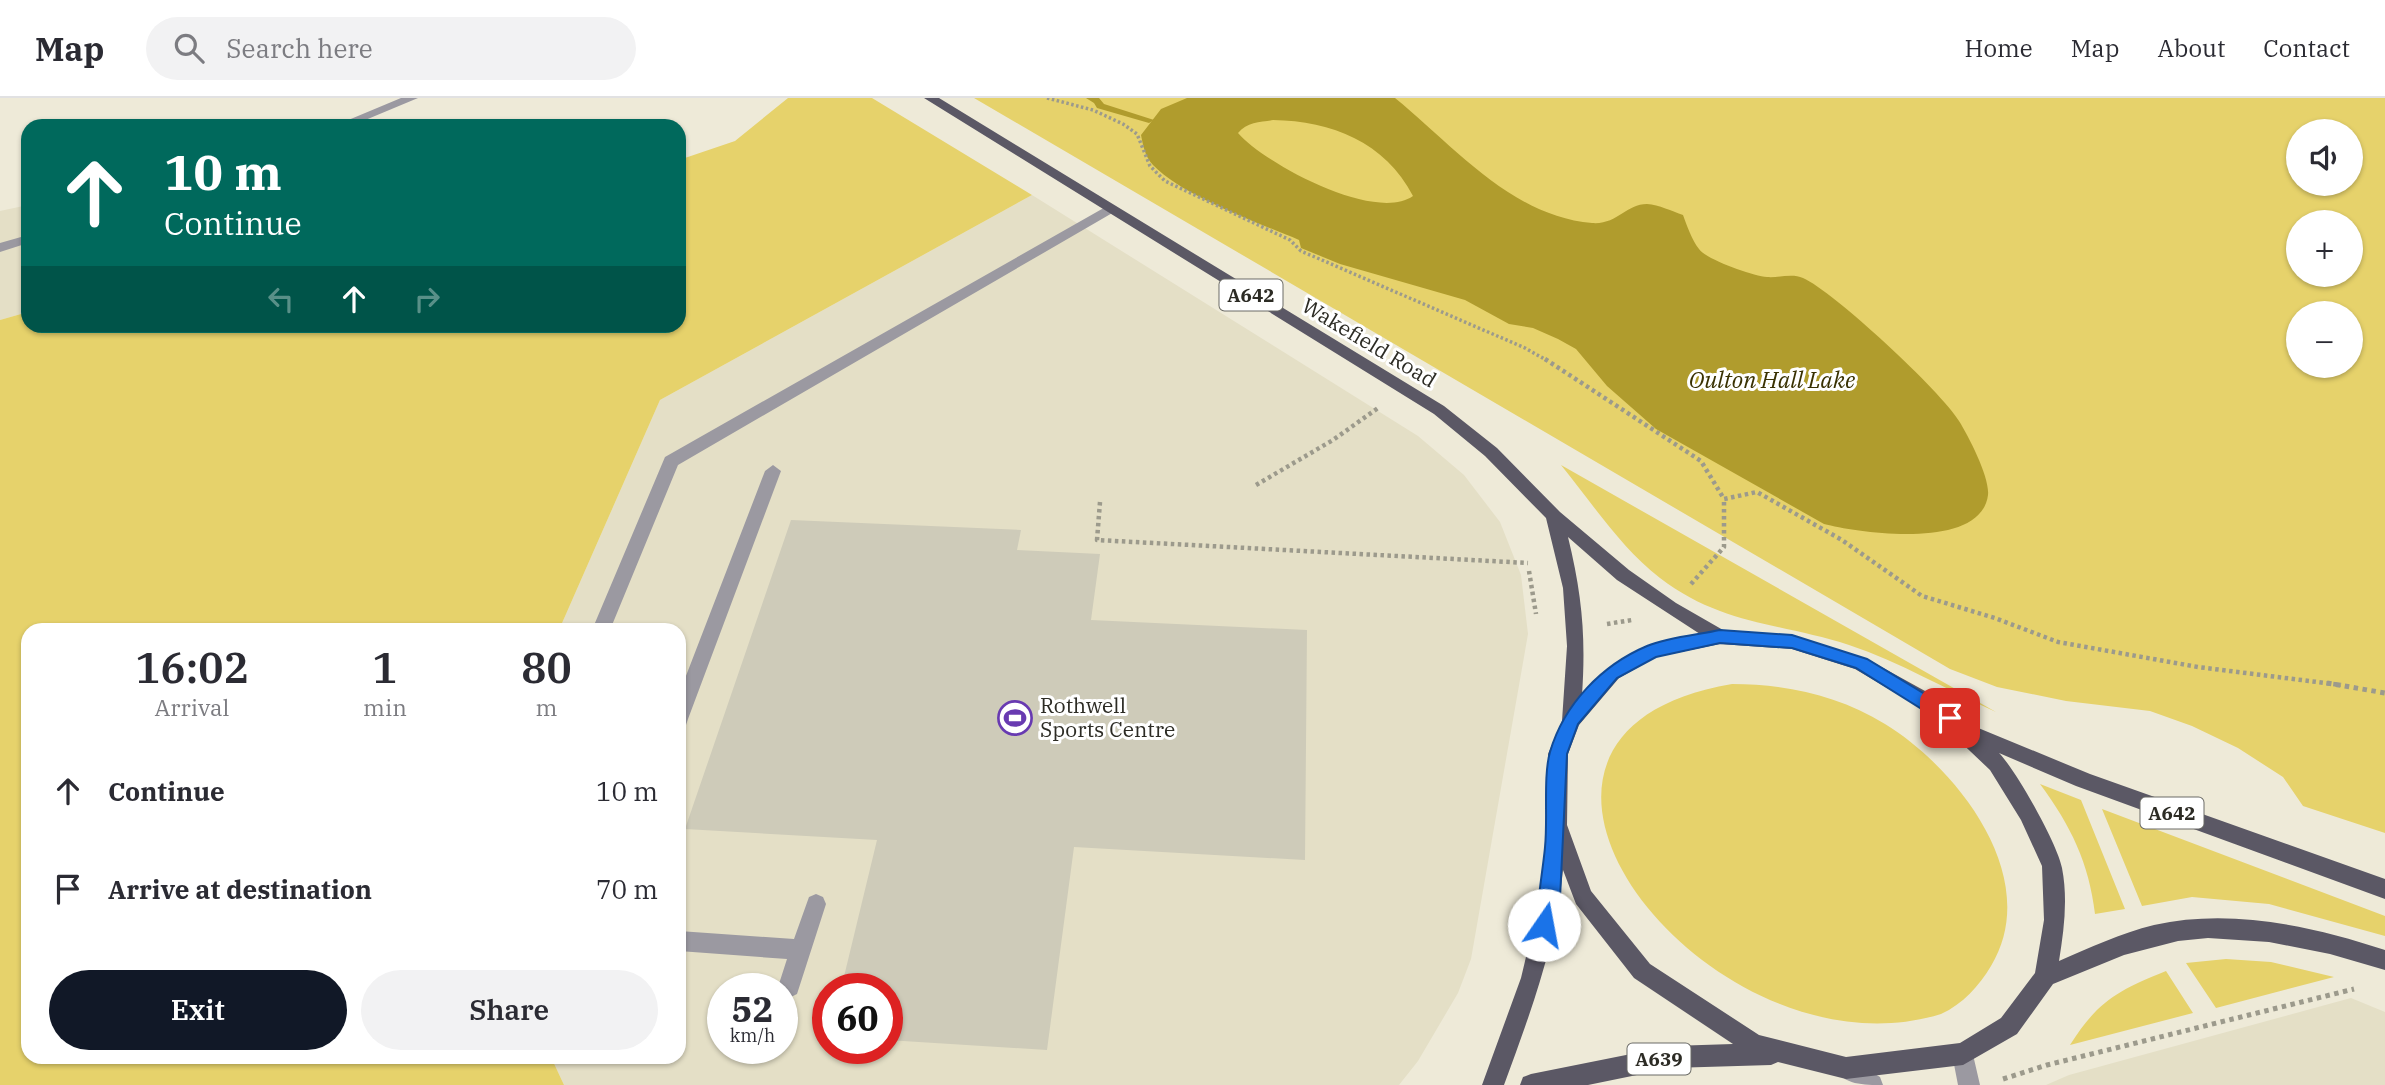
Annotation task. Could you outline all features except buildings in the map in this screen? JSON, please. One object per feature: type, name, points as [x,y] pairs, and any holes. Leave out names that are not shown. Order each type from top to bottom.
[{"type":"main road","name":"Wakefield Road","points":[[930,98],[1439,410],[1491,453],[1554,516]]},
{"type":"main road","name":"A642","points":[[1554,516],[1623,575],[1670,608],[1720,637]]},
{"type":"main road","name":"A642","points":[[1554,516],[1572,588],[1576,620],[1571,720],[1558,754],[1557,825],[1583,897],[1642,971],[1754,1045],[1846,1068],[1963,1054],[2008,1026],[2045,977],[2055,920],[2052,866],[2028,814],[1997,764],[1963,729],[1938,708],[1861,663],[1792,642],[1720,637],[1652,651],[1612,673],[1571,720]]},
{"type":"main road","name":"A642","points":[[1963,729],[2083,780],[2385,889]]},
{"type":"main road","points":[[1493,1085],[1532,978],[1550,898],[1557,825]]},
{"type":"main road","points":[[2045,977],[2152,936],[2214,929],[2274,932],[2385,960]]},
{"type":"main road","name":"A639","points":[[1531,1085],[1671,1057],[1789,1054]]},
{"type":"lane","points":[[358,119],[412,98]]},
{"type":"lane","points":[[369,115],[374,119]]},
{"type":"lane","points":[[604,623],[671,461],[1109,209]]},
{"type":"lane","points":[[0,248],[21,241]]},
{"type":"lane","points":[[686,701],[774,471]]},
{"type":"lane","points":[[794,973],[816,904]]},
{"type":"lane","points":[[686,942],[801,950]]},
{"type":"lane","points":[[1963,1054],[1969,1085]]},
{"type":"lane","points":[[1846,1068],[1872,1085]]},
{"type":"path","points":[[1047,98],[1093,110],[1124,124],[1137,134],[1150,166],[1165,181],[1290,240],[1301,251],[1525,348],[1571,374],[1701,461],[1724,499],[1724,547],[1670,608],[1616,625],[1536,615],[1528,561],[1097,540],[1100,502]]},
{"type":"path","points":[[1256,485],[1333,440],[1405,389]]},
{"type":"path","points":[[1724,499],[1757,492],[1842,540],[1922,596],[1995,618],[2059,642],[2198,667],[2385,693]]},
{"type":"path","points":[[1998,1081],[2047,1065],[2356,989]]},
{"type":"shaded area","points":[[788,98],[872,98],[1032,195],[660,400],[562,623],[21,623],[21,1064],[554,1064],[564,1085],[0,1085],[0,320],[21,314],[21,333],[686,333],[686,158],[735,141]]},
{"type":"shaded area","points":[[974,98],[2385,98],[2385,833],[2303,806],[2283,777],[2238,748],[2192,726],[2150,711],[2066,701],[1997,687],[1950,669]]},
{"type":"shaded area","points":[[1032,195],[1418,436],[1464,475],[1500,522],[1521,575],[1528,634],[1471,959],[1458,993],[1418,1061],[1399,1085],[564,1085],[554,1064],[686,1064],[686,623],[562,623],[660,400]]},
{"type":"shaded area","points":[[21,206],[21,314],[0,320],[0,211]]},
{"type":"shaded area","points":[[1561,465],[1996,712],[1868,652],[1729,614],[1683,593],[1660,578],[1632,553]]},
{"type":"shaded area","points":[[1732,684],[1772,686],[1811,693],[1867,714],[1912,743],[1939,768],[1964,797],[1985,828],[2000,862],[2007,897],[2005,932],[1991,966],[1976,987],[1956,1005],[1941,1014],[1854,1022],[1769,1000],[1695,954],[1638,895],[1606,830],[1606,767],[1645,716]]},
{"type":"shaded area","points":[[2040,784],[2081,800],[2125,909],[2095,914],[2088,878],[2077,846],[2061,815]]},
{"type":"shaded area","points":[[2102,809],[2385,916],[2385,936],[2269,904],[2192,897],[2142,906]]},
{"type":"shaded area","points":[[2226,959],[2271,962],[2334,977],[2216,1008],[2186,963]]},
{"type":"shaded area","points":[[2166,971],[2193,1013],[2070,1045],[2090,1018],[2110,999]]},
{"type":"shaded area","points":[[2351,998],[2385,1012],[2385,1085],[2046,1085],[2069,1075]]},
{"type":"water","name":"Oulton Hall Lake","points":[[1187,98],[1395,98],[1485,176],[1536,208],[1563,218],[1592,223],[1608,221],[1633,207],[1647,204],[1683,215],[1699,249],[1711,258],[1760,276],[1803,278],[1861,321],[1932,388],[1959,421],[1982,468],[1988,495],[1980,513],[1964,524],[1942,531],[1916,534],[1889,534],[1824,524],[1656,429],[1607,386],[1576,349],[1558,339],[1533,328],[1509,324],[1465,300],[1340,264],[1301,248],[1299,240],[1222,208],[1183,188],[1153,165],[1144,147],[1141,135],[1161,109]],"holes":[[[1295,121],[1336,130],[1372,148],[1388,161],[1413,196],[1396,202],[1373,202],[1348,196],[1295,174],[1271,160],[1238,133],[1259,122]]]},
{"type":"waterway","points":[[1091,98],[1098,101],[1100,106],[1149,120]]},
{"type":"place","name":"Rothwell Sports Centre","points":[[1015,718]]},
{"type":"route","points":[[1544,925],[1550,898],[1557,825],[1558,754],[1571,720],[1612,673],[1652,651],[1720,637],[1792,642],[1861,663],[1938,708],[1950,718]]}]
